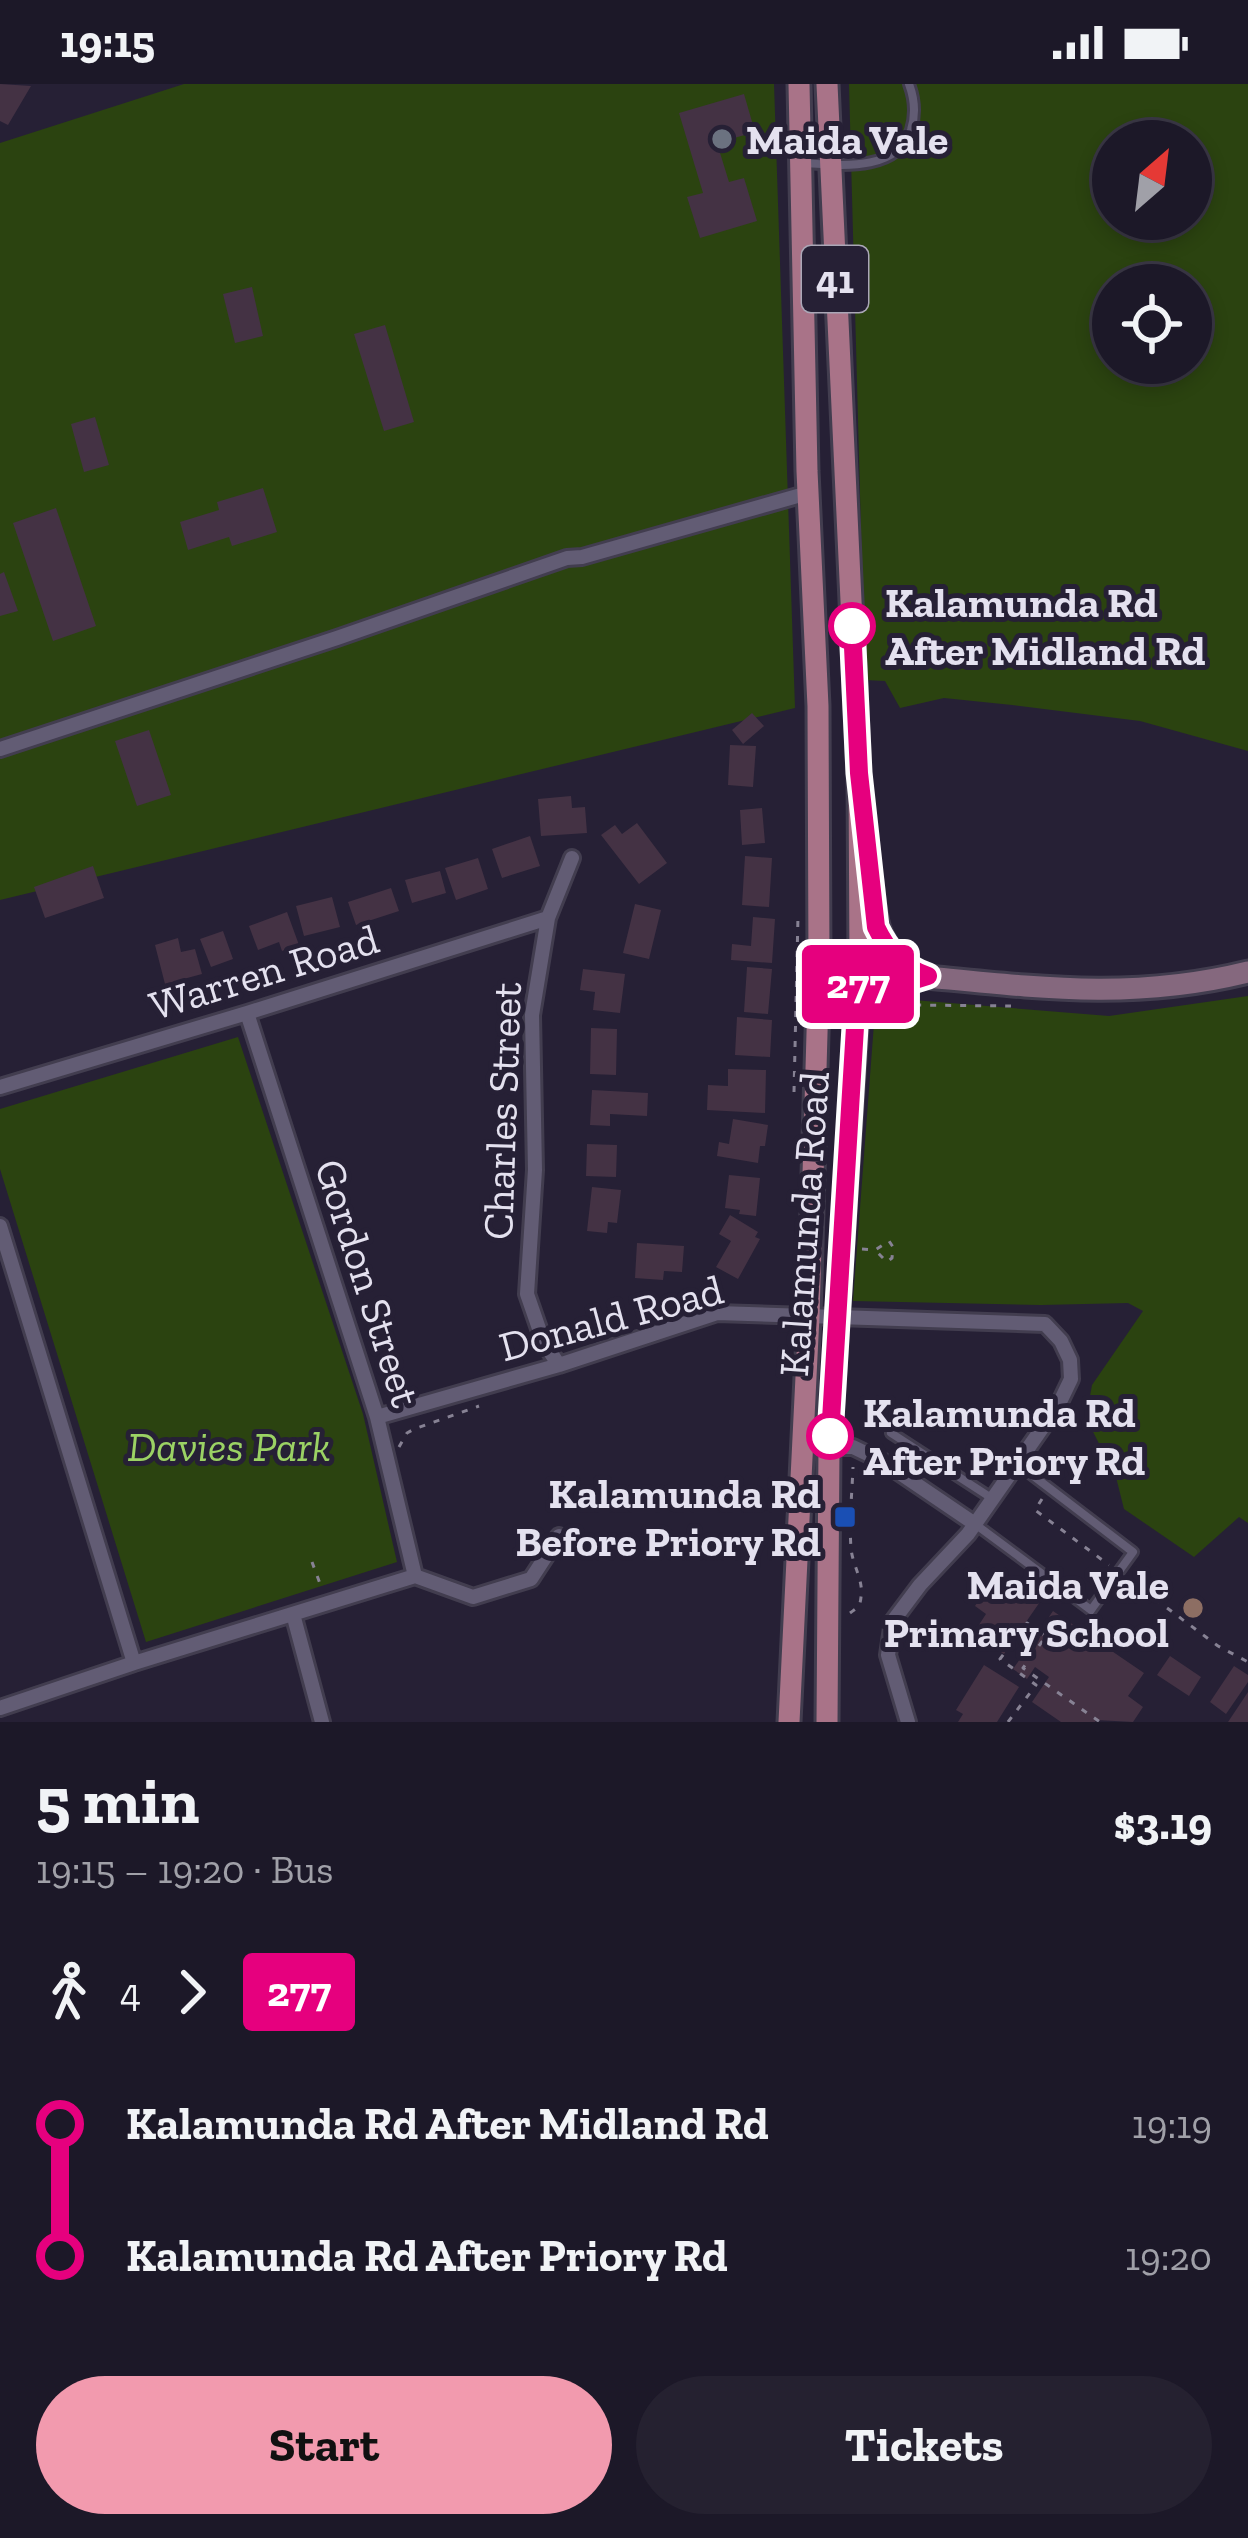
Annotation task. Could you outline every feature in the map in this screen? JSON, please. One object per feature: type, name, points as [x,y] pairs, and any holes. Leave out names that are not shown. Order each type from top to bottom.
[{"type":"main road","name":"Kalamunda Road","points":[[789,1722],[819,970],[818,706],[799,84]]},
{"type":"main road","name":"Kalamunda Road","points":[[826,84],[859,773],[859,972],[830,1447],[826,1722]]},
{"type":"main road","points":[[859,773],[876,927],[897,960],[921,974],[1108,991],[1150,990],[1248,972]]},
{"type":"main road","points":[[819,970],[912,981],[921,974]]},
{"type":"street","points":[[0,749],[567,558],[808,493]]},
{"type":"street","name":"Charles Street","points":[[560,1365],[544,1343],[527,1294],[535,1170],[532,1015],[548,918],[572,858]]},
{"type":"street","name":"Warren Road","points":[[0,1087],[548,918]]},
{"type":"street","name":"Gordon Street","points":[[248,1013],[377,1417],[415,1576]]},
{"type":"street","points":[[0,1226],[134,1663]]},
{"type":"street","name":"Donald Road","points":[[377,1417],[560,1365],[717,1313],[1046,1324],[1061,1340],[1070,1360],[1071,1379],[1059,1405],[975,1524],[893,1621],[887,1655],[908,1722]]},
{"type":"street","points":[[830,1447],[854,1447],[975,1524]]},
{"type":"street","points":[[0,1708],[415,1576],[473,1597],[531,1580],[560,1536]]},
{"type":"street","points":[[293,1614],[322,1722]]},
{"type":"lane","points":[[802,163],[841,166],[899,152],[914,121],[909,84]]},
{"type":"lane","points":[[891,1433],[993,1499]]},
{"type":"lane","points":[[975,1524],[1091,1610],[1133,1552],[1014,1469]]},
{"type":"path","points":[[870,1032],[909,1005],[1018,1006]]},
{"type":"path","points":[[860,1248],[875,1250]]},
{"type":"path","points":[[843,1614],[856,1610],[861,1599],[851,1546],[853,1459]]},
{"type":"path","points":[[969,1484],[983,1462],[1014,1469],[1044,1495],[1035,1510],[1218,1646],[1248,1661]]},
{"type":"path","points":[[312,1562],[327,1603]]},
{"type":"path","points":[[1008,1722],[1036,1684],[1000,1659],[1027,1622],[1046,1636],[1023,1668],[1100,1722]]},
{"type":"green space","points":[[184,84],[774,84],[795,708],[0,900],[0,143]]},
{"type":"green space","points":[[849,84],[1248,84],[1248,751],[1140,721],[1012,705],[944,698],[900,708],[885,681],[865,680]]},
{"type":"green space","points":[[1248,996],[1248,1523],[1239,1517],[1194,1557],[1124,1509],[1116,1477],[1086,1418],[1092,1385],[1143,1311],[1128,1303],[853,1301],[876,997],[1109,1016]]},
{"type":"green space","name":"Davies Park","points":[[238,1037],[363,1414],[397,1562],[146,1642],[0,1169],[0,1109]]},
{"type":"building","points":[[0,84],[31,86],[8,125],[0,121]]},
{"type":"building","points":[[744,94],[755,132],[717,143],[729,182],[744,178],[757,221],[700,238],[687,197],[703,193],[679,113]]},
{"type":"building","points":[[252,287],[263,336],[235,343],[223,294]]},
{"type":"building","points":[[385,325],[414,422],[384,431],[354,334]]},
{"type":"building","points":[[95,417],[109,465],[84,472],[71,424]]},
{"type":"building","points":[[263,488],[277,532],[232,546],[229,537],[188,550],[180,522],[219,510],[217,502]]},
{"type":"building","points":[[56,508],[96,626],[53,641],[13,523]]},
{"type":"building","points":[[4,572],[18,611],[0,616],[0,574]]},
{"type":"building","points":[[752,713],[764,726],[743,744],[732,730]]},
{"type":"building","points":[[149,730],[171,795],[137,806],[115,741]]},
{"type":"building","points":[[730,745],[756,746],[753,787],[728,785]]},
{"type":"building","points":[[571,796],[572,808],[585,807],[587,833],[541,836],[538,799]]},
{"type":"building","points":[[762,808],[765,843],[742,845],[740,810]]},
{"type":"building","points":[[637,823],[667,863],[639,884],[601,835],[615,825],[622,834]]},
{"type":"building","points":[[530,836],[540,866],[502,878],[492,849]]},
{"type":"building","points":[[745,856],[772,858],[769,907],[742,905]]},
{"type":"building","points":[[478,858],[488,889],[456,900],[445,868]]},
{"type":"building","points":[[93,866],[104,898],[45,918],[34,887]]},
{"type":"building","points":[[440,871],[446,893],[412,903],[405,880]]},
{"type":"building","points":[[391,888],[399,911],[356,925],[348,902]]},
{"type":"building","points":[[332,897],[340,927],[304,936],[296,906]]},
{"type":"building","points":[[635,904],[661,910],[649,959],[623,953]]},
{"type":"building","points":[[287,912],[299,945],[282,951],[279,942],[258,950],[249,926]]},
{"type":"building","points":[[753,917],[775,919],[772,963],[731,960],[732,944],[751,946]]},
{"type":"building","points":[[223,931],[233,959],[211,967],[200,939]]},
{"type":"building","points":[[178,938],[181,952],[195,949],[202,974],[165,984],[155,945]]},
{"type":"building","points":[[747,967],[772,969],[768,1014],[744,1012]]},
{"type":"building","points":[[583,969],[625,974],[620,1013],[593,1010],[595,992],[580,990]]},
{"type":"building","points":[[737,1017],[772,1020],[770,1057],[735,1055]]},
{"type":"building","points":[[591,1028],[617,1029],[616,1075],[590,1074]]},
{"type":"building","points":[[728,1069],[766,1070],[765,1113],[707,1110],[708,1085],[728,1086]]},
{"type":"building","points":[[592,1090],[648,1093],[647,1116],[610,1114],[610,1126],[590,1125]]},
{"type":"building","points":[[733,1119],[768,1125],[758,1163],[717,1156],[719,1142],[729,1144]]},
{"type":"building","points":[[587,1144],[617,1145],[616,1177],[586,1176]]},
{"type":"building","points":[[729,1175],[760,1178],[756,1216],[725,1208]]},
{"type":"building","points":[[592,1187],[621,1190],[617,1223],[608,1222],[607,1233],[587,1231]]},
{"type":"building","points":[[730,1215],[758,1232],[755,1237],[760,1239],[738,1279],[716,1267],[731,1241],[719,1234]]},
{"type":"building","points":[[637,1243],[684,1246],[682,1272],[664,1271],[663,1280],[635,1278]]},
{"type":"building","points":[[1014,1576],[1044,1596],[1004,1654],[973,1634],[986,1614],[975,1606],[987,1587],[1001,1596]]},
{"type":"building","points":[[1053,1611],[1144,1673],[1128,1696],[1143,1707],[1133,1722],[1061,1722],[1032,1702],[1049,1677],[1035,1667],[1027,1679],[1013,1669]]},
{"type":"building","points":[[1170,1656],[1201,1677],[1189,1696],[1157,1675]]},
{"type":"building","points":[[984,1665],[1019,1687],[997,1722],[958,1722],[963,1714],[956,1710]]},
{"type":"building","points":[[1234,1666],[1248,1675],[1248,1682],[1226,1714],[1210,1702]]},
{"type":"building","points":[[1248,1692],[1248,1722],[1228,1722]]},
{"type":"bus line","name":"277","points":[[830,1436],[858,978],[912,981],[928,976],[897,960],[876,927],[859,773],[852,626]]},
{"type":"place","name":"Maida Vale","points":[[722,139]]},
{"type":"place","name":"Kalamunda Rd After Midland Rd","points":[[852,626]]},
{"type":"place","name":"Kalamunda Rd After Priory Rd","points":[[830,1436]]},
{"type":"place","name":"Kalamunda Rd Before Priory Rd","points":[[845,1517]]},
{"type":"place","name":"Maida Vale Primary School","points":[[1193,1608]]}]
